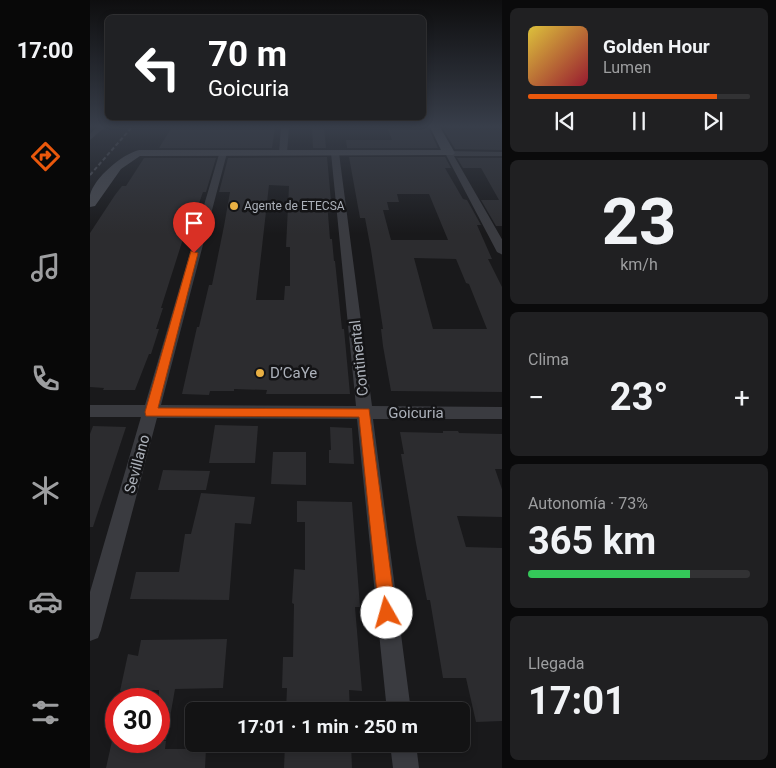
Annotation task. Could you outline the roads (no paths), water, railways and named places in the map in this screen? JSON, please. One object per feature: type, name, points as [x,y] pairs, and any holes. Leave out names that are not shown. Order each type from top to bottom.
[{"type":"street","points":[[90,203],[121,163]]},
{"type":"street","name":"Sevillano","points":[[90,630],[220,163]]},
{"type":"street","name":"Continental","points":[[336,163],[398,702]]},
{"type":"street","points":[[454,163],[502,252]]},
{"type":"street","name":"Goicuria","points":[[90,411],[502,413]]},
{"type":"street","points":[[404,752],[406,768]]},
{"type":"railway","points":[[90,175],[101,163]]},
{"type":"place","name":"Agente de ETECSA","points":[[234,206]]},
{"type":"place","name":"D’CaYe","points":[[260,373]]}]
